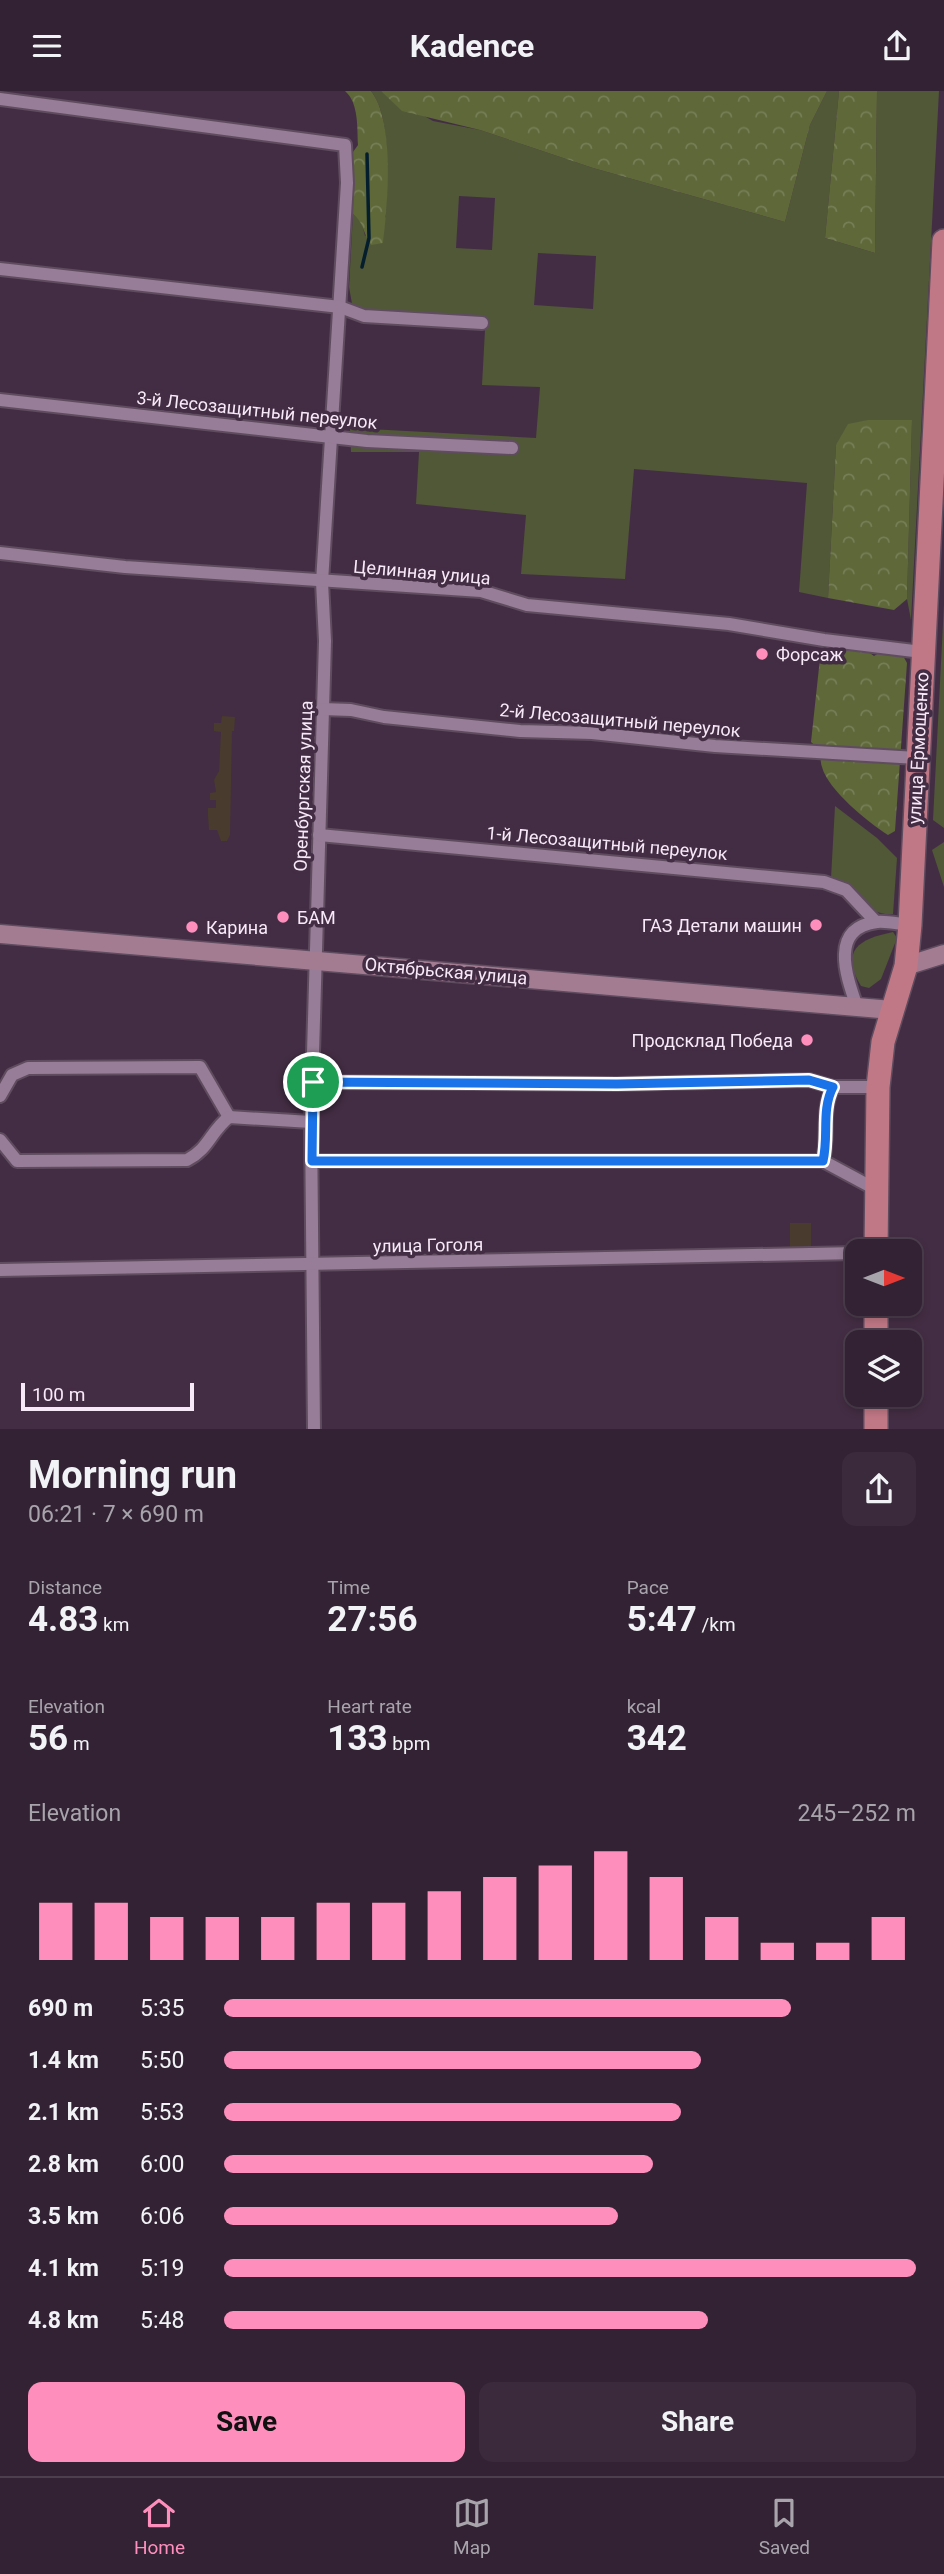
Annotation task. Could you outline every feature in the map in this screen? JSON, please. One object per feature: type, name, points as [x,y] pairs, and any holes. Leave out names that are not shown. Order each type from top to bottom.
[{"type":"highway","name":"улица Ермощенко","points":[[876,1239],[878,1087],[883,1042],[906,966],[910,925],[944,240]]},
{"type":"highway","points":[[876,1407],[876,1429]]},
{"type":"street","name":"Оренбургская улица","points":[[0,99],[345,145],[347,183],[322,582],[325,641],[311,1122],[314,1429]]},
{"type":"street","points":[[0,269],[340,307],[364,316],[482,323]]},
{"type":"street","name":"3-й Лесозащитный переулок","points":[[0,400],[330,437],[512,447]]},
{"type":"street","name":"Целинная улица","points":[[0,552],[125,567],[481,591],[527,605],[729,624],[824,640],[922,652]]},
{"type":"street","name":"2-й Лесозащитный переулок","points":[[322,709],[351,710],[384,717],[520,731],[592,733],[703,745],[917,758]]},
{"type":"street","name":"1-й Лесозащитный переулок","points":[[318,835],[824,882],[846,890],[876,922]]},
{"type":"street","points":[[857,1007],[844,970],[844,949],[857,930],[876,922],[910,925]]},
{"type":"street","name":"Октябрьская улица","points":[[0,934],[892,1010]]},
{"type":"street","points":[[906,966],[944,954]]},
{"type":"street","points":[[0,1096],[12,1075],[27,1068],[200,1067],[229,1117]]},
{"type":"street","points":[[313,1082],[617,1084],[809,1080],[833,1087],[878,1087]]},
{"type":"street","points":[[823,1161],[827,1145],[826,1100],[833,1087]]},
{"type":"street","points":[[0,1140],[17,1161],[187,1160],[202,1153],[216,1127],[229,1117],[311,1122]]},
{"type":"street","points":[[312,1161],[823,1161],[877,1190]]},
{"type":"street","name":"улица Гоголя","points":[[0,1270],[312,1265],[689,1254],[845,1253]]},
{"type":"shaded area","points":[[222,716],[235,717],[232,731],[230,835],[227,841],[221,841],[217,830],[209,830],[208,816],[208,808],[216,808],[216,800],[210,800],[210,793],[216,792],[214,780],[219,771],[221,732],[214,731],[214,723],[221,723]]},
{"type":"shaded area","points":[[790,1223],[811,1223],[811,1248],[790,1248]]},
{"type":"green space","points":[[345,91],[371,91],[384,122],[388,164],[383,243],[371,245],[353,214],[353,152],[358,145],[357,124],[353,102]]},
{"type":"green space","points":[[371,91],[381,91],[433,121],[480,130],[593,168],[785,222],[810,125],[827,91],[839,91],[825,238],[875,253],[877,91],[939,91],[911,620],[907,599],[912,420],[836,445],[828,598],[799,592],[807,483],[634,469],[625,579],[521,574],[526,515],[416,504],[419,452],[351,452],[350,428],[536,438],[540,387],[482,385],[485,330],[355,320],[349,287],[353,214],[361,220],[365,236],[386,217],[387,151],[383,118]],"holes":[[[459,196],[495,198],[492,250],[456,248]],[[538,253],[596,256],[593,309],[534,305]]]},
{"type":"green space","points":[[381,91],[827,91],[810,125],[785,222],[593,168],[480,130],[402,111]]},
{"type":"green space","points":[[839,91],[877,91],[875,253],[825,238]]},
{"type":"green space","points":[[868,420],[912,420],[907,599],[894,610],[828,598],[836,445],[848,424]]},
{"type":"green space","points":[[944,604],[944,828],[933,820]]},
{"type":"green space","points":[[821,649],[864,649],[874,656],[882,651],[902,654],[907,663],[895,831],[888,835],[860,814],[832,786],[822,767],[820,750],[811,742]]},
{"type":"green space","points":[[835,806],[877,838],[897,858],[893,914],[885,914],[868,907],[831,878]]},
{"type":"green space","points":[[944,842],[944,887],[932,850]]},
{"type":"green space","points":[[893,932],[897,938],[881,979],[869,988],[861,986],[852,964],[856,949],[870,938]]},
{"type":"waterway","points":[[362,267],[369,238],[367,154]]},
{"type":"place","name":"Форсаж","points":[[762,654]]},
{"type":"place","name":"БАМ","points":[[283,917]]},
{"type":"place","name":"ГАЗ Детали машин","points":[[816,925]]},
{"type":"place","name":"Карина","points":[[192,927]]},
{"type":"place","name":"Продсклад Победа","points":[[807,1040]]},
{"type":"route","points":[[809,1080],[833,1087],[826,1100],[827,1145],[823,1161],[593,1159],[374,1162],[312,1161],[313,1082],[617,1084],[809,1080]]}]
